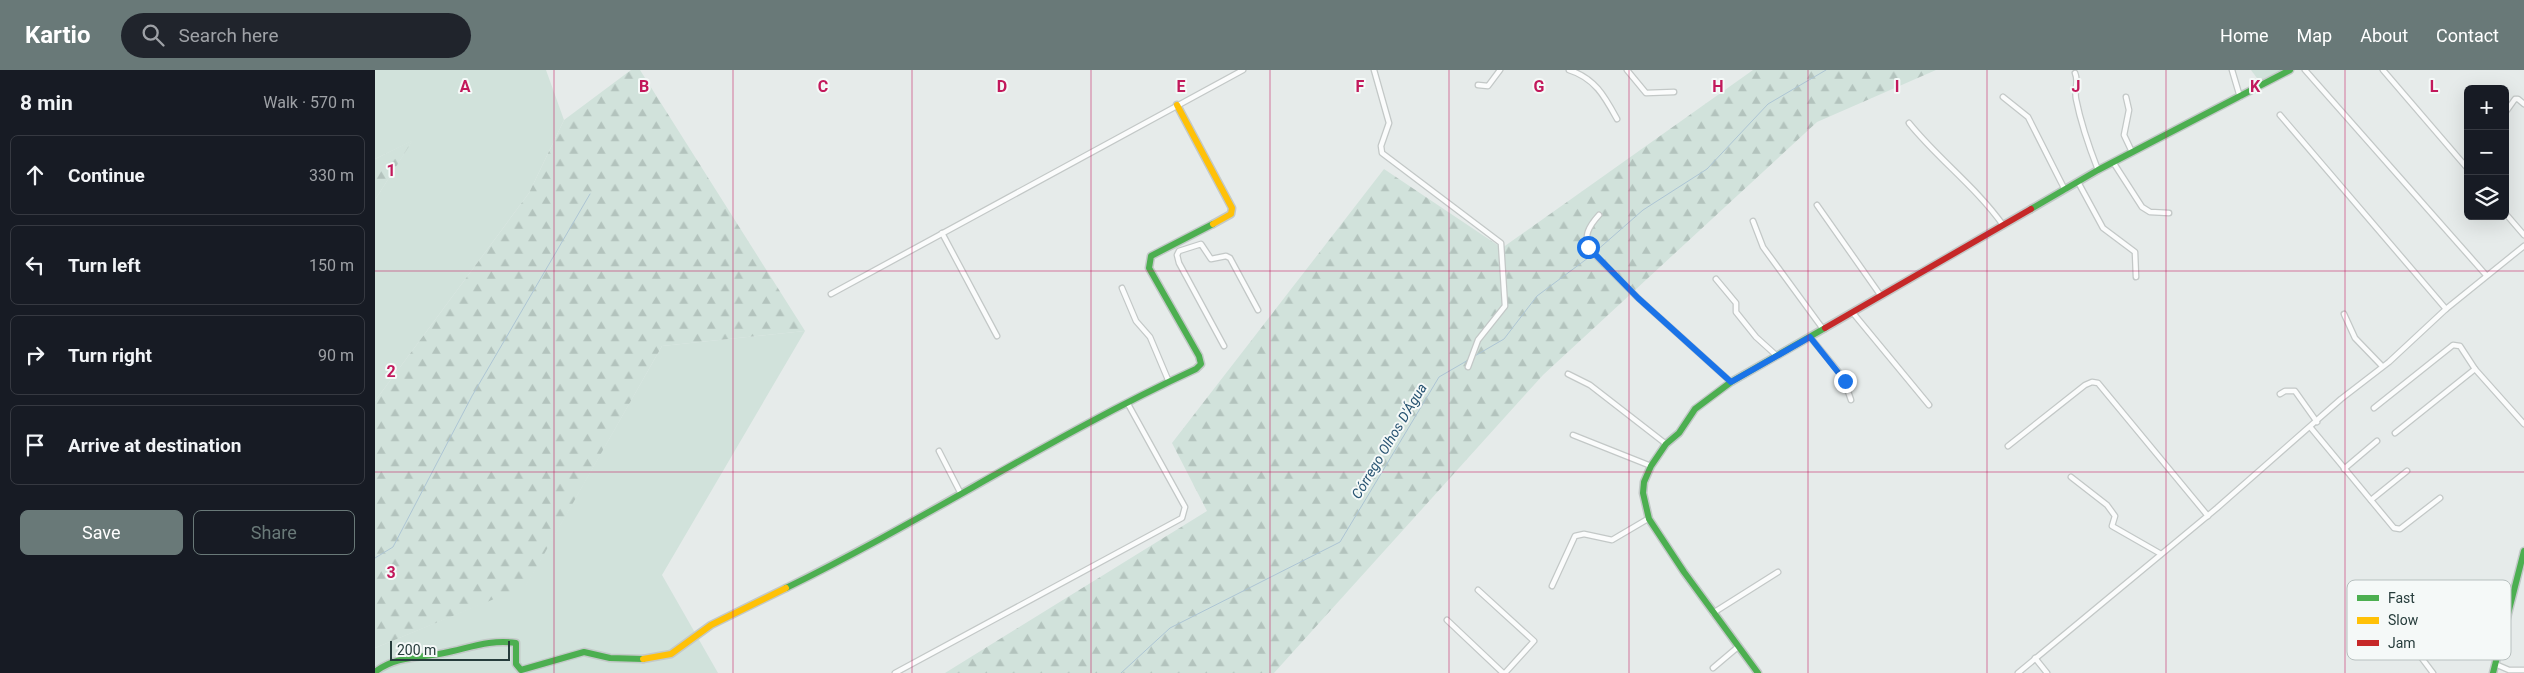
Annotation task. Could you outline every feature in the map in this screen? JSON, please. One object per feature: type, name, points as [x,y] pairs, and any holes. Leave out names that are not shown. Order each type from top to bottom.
[{"type":"street","points":[[831,294],[1243,70]]},
{"type":"street","points":[[1374,70],[1389,123],[1381,146],[1383,153],[1501,243],[1505,306],[1478,340],[1468,367]]},
{"type":"street","points":[[1478,85],[1488,86],[1500,70]]},
{"type":"street","points":[[1569,70],[1584,76],[1598,87],[1617,119]]},
{"type":"street","points":[[1627,70],[1646,93],[1675,92]]},
{"type":"street","points":[[2232,70],[2240,97]]},
{"type":"street","points":[[1757,673],[1648,520],[1643,493],[1651,466],[1666,444],[1679,433],[1695,409],[1703,401],[1731,382],[2098,170],[2290,70]]},
{"type":"street","points":[[2305,70],[2486,275]]},
{"type":"street","points":[[2383,70],[2464,165]]},
{"type":"street","points":[[2075,73],[2077,80],[2075,90],[2077,106],[2087,142],[2098,170]]},
{"type":"street","points":[[2003,97],[2028,117],[2065,190]]},
{"type":"street","points":[[2126,97],[2129,110],[2124,135],[2132,152]]},
{"type":"street","points":[[2509,107],[2515,99],[2524,104]]},
{"type":"street","points":[[375,672],[393,661],[416,655],[441,654],[505,640],[516,643],[516,664],[521,670],[584,652],[611,658],[640,660],[671,654],[711,626],[845,559],[1128,404],[1146,392],[1197,369],[1201,362],[1149,268],[1149,261],[1151,256],[1229,216],[1232,208],[1177,105]]},
{"type":"street","points":[[2280,115],[2447,309]]},
{"type":"street","points":[[1909,123],[1925,143],[1961,175],[2003,225]]},
{"type":"street","points":[[2113,162],[2142,207],[2150,212],[2169,213]]},
{"type":"street","points":[[2078,182],[2103,228],[2135,252],[2136,277]]},
{"type":"street","points":[[1817,205],[1881,296]]},
{"type":"street","points":[[1599,215],[1587,232],[1587,243],[1591,251],[1638,298],[1731,382]]},
{"type":"street","points":[[2509,219],[2524,236]]},
{"type":"street","points":[[1753,221],[1763,246],[1823,329]]},
{"type":"street","points":[[942,233],[997,336]]},
{"type":"street","points":[[1193,234],[1211,259],[1226,256],[1231,258],[1258,310]]},
{"type":"street","points":[[1201,244],[1185,248],[1177,255],[1179,263],[1225,346]]},
{"type":"street","points":[[2018,673],[2311,428],[2486,275],[2524,246]]},
{"type":"street","points":[[1716,279],[1736,303],[1736,312],[1756,337],[1777,356]]},
{"type":"street","points":[[1122,288],[1136,321],[1150,337],[1169,382]]},
{"type":"street","points":[[1853,313],[1929,405]]},
{"type":"street","points":[[2344,314],[2355,338],[2382,366]]},
{"type":"street","points":[[1810,337],[1843,377],[1851,400]]},
{"type":"street","points":[[2374,408],[2453,345],[2460,346],[2475,369],[2524,424]]},
{"type":"street","points":[[2395,433],[2475,369]]},
{"type":"street","points":[[1568,374],[1590,385],[1666,444]]},
{"type":"street","points":[[2008,446],[2085,385],[2092,382],[2098,383],[2207,516]]},
{"type":"street","points":[[2280,394],[2295,391],[2317,422]]},
{"type":"street","points":[[895,673],[1182,518],[1185,507],[1128,404]]},
{"type":"street","points":[[2311,428],[2397,529],[2440,498]]},
{"type":"street","points":[[1573,435],[1651,466]]},
{"type":"street","points":[[2344,469],[2377,441]]},
{"type":"street","points":[[939,451],[961,494]]},
{"type":"street","points":[[2371,500],[2407,470]]},
{"type":"street","points":[[2071,477],[2107,505],[2115,516],[2112,526],[2161,554]]},
{"type":"street","points":[[1552,586],[1575,536],[1584,534],[1612,540],[1648,520]]},
{"type":"street","points":[[2511,602],[2524,551]]},
{"type":"street","points":[[1713,613],[1778,572]]},
{"type":"street","points":[[1447,620],[1504,673],[1534,641],[1477,590]]},
{"type":"street","points":[[1713,668],[1739,646]]},
{"type":"street","points":[[2035,658],[2047,673]]},
{"type":"street","points":[[2423,660],[2433,673]]},
{"type":"street","points":[[2493,673],[2496,660]]},
{"type":"street","points":[[2495,664],[2509,672],[2524,670]]},
{"type":"green space","points":[[375,70],[546,70],[564,120],[529,193],[375,401],[375,200],[412,141],[375,159]]},
{"type":"green space","points":[[631,70],[640,70],[805,331],[662,346],[526,586],[375,648],[375,401],[529,193],[564,120]]},
{"type":"green space","points":[[1753,70],[1936,70],[1817,122],[1543,375],[1274,673],[945,673],[1207,511],[1172,443],[1384,169],[1502,248]]},
{"type":"green space","points":[[2251,70],[2285,70],[2262,85]]},
{"type":"green space","points":[[413,140],[375,200],[375,159]]},
{"type":"green space","points":[[805,331],[662,575],[718,673],[375,673],[375,648],[526,585],[662,346]]},
{"type":"waterway","name":"Córrego Olhos D'Água","points":[[1595,252],[1643,210],[1707,169],[1768,104],[1826,70]]},
{"type":"waterway","points":[[375,558],[393,547],[472,396],[590,194]]},
{"type":"waterway","name":"Córrego Olhos D'Água","points":[[1473,357],[1504,339],[1537,296],[1592,255]]},
{"type":"waterway","name":"Córrego Olhos D'Água","points":[[1121,673],[1170,628],[1340,542],[1439,377],[1470,359]]},
{"type":"traffic: fast","points":[[2031,209],[2098,170],[2290,70]]},
{"type":"traffic: fast","points":[[786,588],[838,562],[1092,421],[1196,369],[1201,364],[1199,356],[1149,268],[1151,256],[1213,224]]},
{"type":"traffic: fast","points":[[1758,673],[1684,572],[1649,519],[1643,493],[1644,482],[1651,466],[1666,444],[1679,433],[1695,409],[1731,382],[1825,328]]},
{"type":"traffic: fast","points":[[2511,602],[2524,551]]},
{"type":"traffic: fast","points":[[375,672],[399,660],[498,642],[516,643],[516,664],[521,670],[584,652],[610,658],[643,659]]},
{"type":"traffic: fast","points":[[2493,673],[2496,660]]},
{"type":"traffic: slow","points":[[1177,105],[1232,208],[1231,214],[1213,224]]},
{"type":"traffic: slow","points":[[643,659],[671,654],[711,625],[786,588]]},
{"type":"traffic: jam","points":[[1825,328],[2031,209]]},
{"type":"route","points":[[1588,247],[1612,269],[1638,298],[1731,382],[1810,337],[1845,381]]}]
